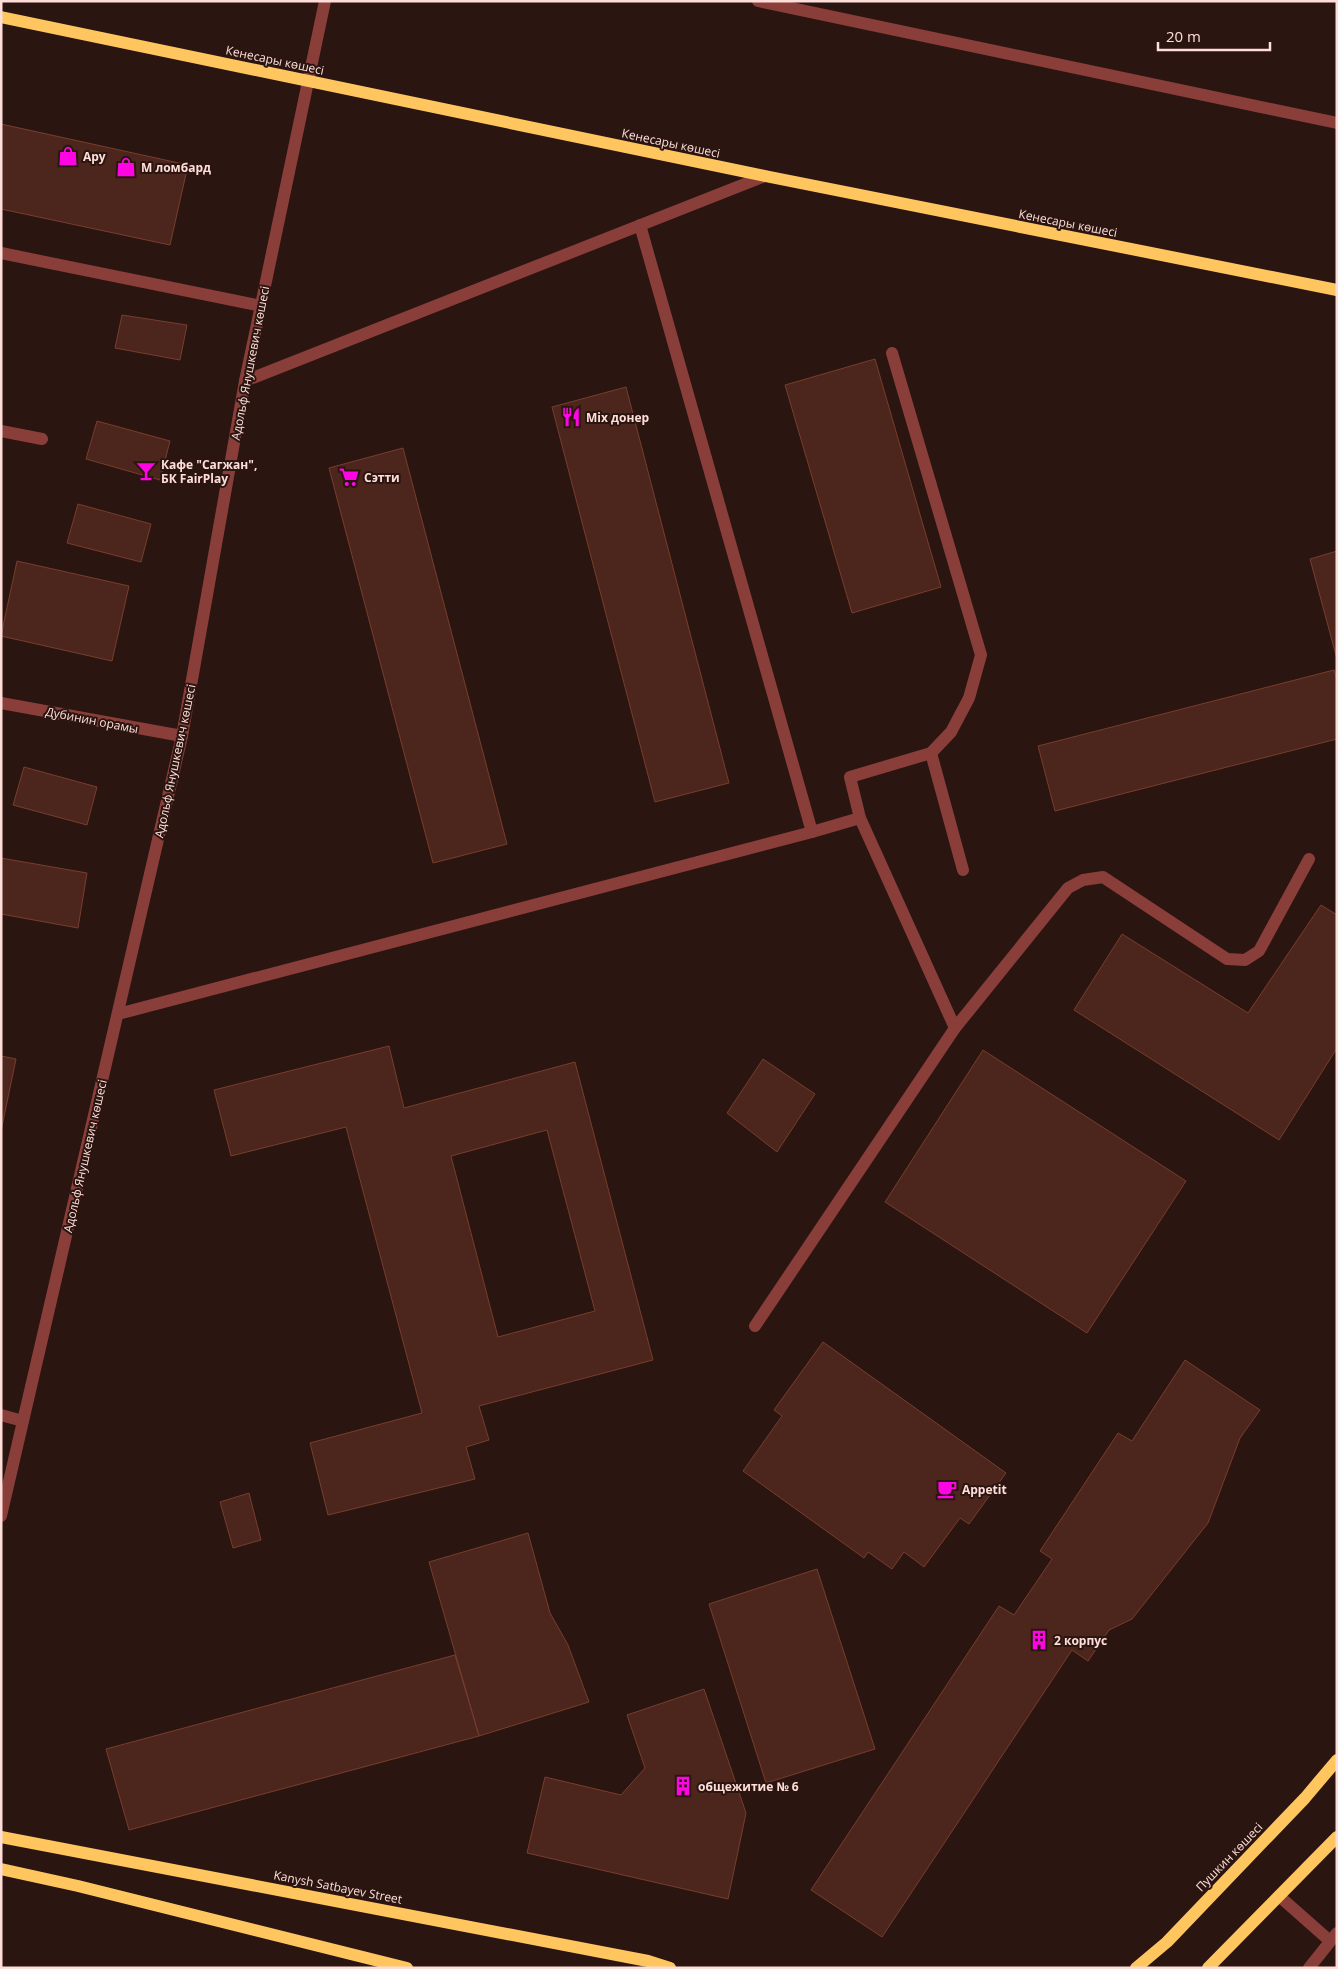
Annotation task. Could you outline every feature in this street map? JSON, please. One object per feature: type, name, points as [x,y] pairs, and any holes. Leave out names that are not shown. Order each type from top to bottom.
[{"type":"main road","name":"Кенесары көшесі","points":[[1,17],[765,176],[1337,290]]},
{"type":"main road","name":"Пушкин көшесі","points":[[1136,1968],[1167,1942],[1305,1798],[1337,1760]]},
{"type":"main road","name":"Kanysh Satbayev Street","points":[[1,1837],[648,1961],[670,1968]]},
{"type":"main road","points":[[1208,1968],[1337,1837]]},
{"type":"main road","points":[[1,1869],[78,1886],[407,1968]]},
{"type":"street","name":"Адольф Янушкевич көшесі","points":[[1,1516],[182,736],[245,381],[326,1]]},
{"type":"street","points":[[758,1],[1337,123]]},
{"type":"street","points":[[245,381],[765,176]]},
{"type":"street","points":[[640,225],[812,832]]},
{"type":"street","points":[[1,253],[261,306]]},
{"type":"street","points":[[892,353],[980,655],[969,698],[952,732],[932,753],[850,777],[860,818],[955,1028]]},
{"type":"street","points":[[1,431],[42,439]]},
{"type":"street","name":"Дубинин орамы","points":[[1,703],[182,736]]},
{"type":"street","points":[[932,753],[963,870]]},
{"type":"street","points":[[118,1014],[860,818]]},
{"type":"street","points":[[755,1326],[955,1028],[1068,888],[1083,880],[1103,877],[1227,959],[1245,960],[1259,951],[1308,859]]},
{"type":"street","points":[[1,1415],[23,1421]]},
{"type":"street","points":[[1279,1896],[1334,1937],[1309,1968]]},
{"type":"building","points":[[1,124],[188,165],[170,245],[1,209]]},
{"type":"building","points":[[122,315],[187,325],[180,360],[115,348]]},
{"type":"building","points":[[875,359],[941,587],[852,613],[785,385]]},
{"type":"building","points":[[626,387],[729,783],[655,802],[552,407]]},
{"type":"building","points":[[97,421],[170,441],[160,480],[86,459]]},
{"type":"building","points":[[403,448],[507,844],[433,863],[329,468]]},
{"type":"building","points":[[78,504],[151,524],[141,562],[67,543]]},
{"type":"building","points":[[1337,551],[1337,659],[1310,559]]},
{"type":"building","points":[[17,561],[129,586],[112,661],[1,636]]},
{"type":"building","points":[[1334,670],[1337,680],[1337,739],[1055,811],[1038,746]]},
{"type":"building","points":[[24,767],[97,787],[87,825],[13,805]]},
{"type":"building","points":[[1,858],[87,873],[78,928],[1,914]]},
{"type":"building","points":[[1321,905],[1337,915],[1337,1048],[1279,1140],[1074,1010],[1122,934],[1248,1013]]},
{"type":"building","points":[[389,1046],[404,1108],[575,1062],[653,1360],[479,1406],[489,1440],[466,1447],[475,1479],[328,1515],[310,1443],[422,1413],[346,1127],[231,1156],[214,1090]],"holes":[[[547,1130],[595,1311],[498,1337],[451,1156]]]},
{"type":"building","points":[[983,1050],[1186,1181],[1087,1333],[885,1202]]},
{"type":"building","points":[[1,1056],[16,1059],[1,1131]]},
{"type":"building","points":[[763,1059],[815,1094],[777,1152],[727,1113]]},
{"type":"building","points":[[823,1342],[1006,1473],[969,1524],[960,1518],[924,1567],[904,1552],[892,1569],[868,1552],[864,1558],[743,1471],[782,1416],[774,1410]]},
{"type":"building","name":"2 корпус","points":[[1185,1360],[1260,1410],[1240,1438],[1208,1523],[1132,1619],[1109,1630],[1088,1661],[1072,1650],[882,1937],[811,1890],[999,1606],[1014,1615],[1052,1559],[1040,1551],[1118,1433],[1132,1441]]},
{"type":"building","points":[[249,1493],[261,1540],[233,1548],[220,1502]]},
{"type":"building","points":[[528,1533],[550,1613],[568,1645],[589,1702],[479,1736],[429,1562]]},
{"type":"building","points":[[817,1569],[875,1749],[766,1783],[709,1604]]},
{"type":"building","points":[[455,1655],[479,1736],[129,1830],[106,1749]]},
{"type":"building","name":"общежитие № 6","points":[[704,1689],[746,1813],[728,1899],[527,1853],[545,1777],[621,1795],[645,1768],[627,1715]]},
{"type":"place","name":"Ару","points":[[68,156]]},
{"type":"place","name":"М ломбард","points":[[126,167]]},
{"type":"place","name":"Mix донер","points":[[571,417]]},
{"type":"place","name":"Кафе \"Сагжан\", БК FairPlay","points":[[146,471]]},
{"type":"place","name":"Сэтти","points":[[349,477]]},
{"type":"place","name":"Appetit","points":[[947,1489]]},
{"type":"place","name":"2 корпус","points":[[1039,1640]]},
{"type":"place","name":"общежитие № 6","points":[[683,1786]]}]
